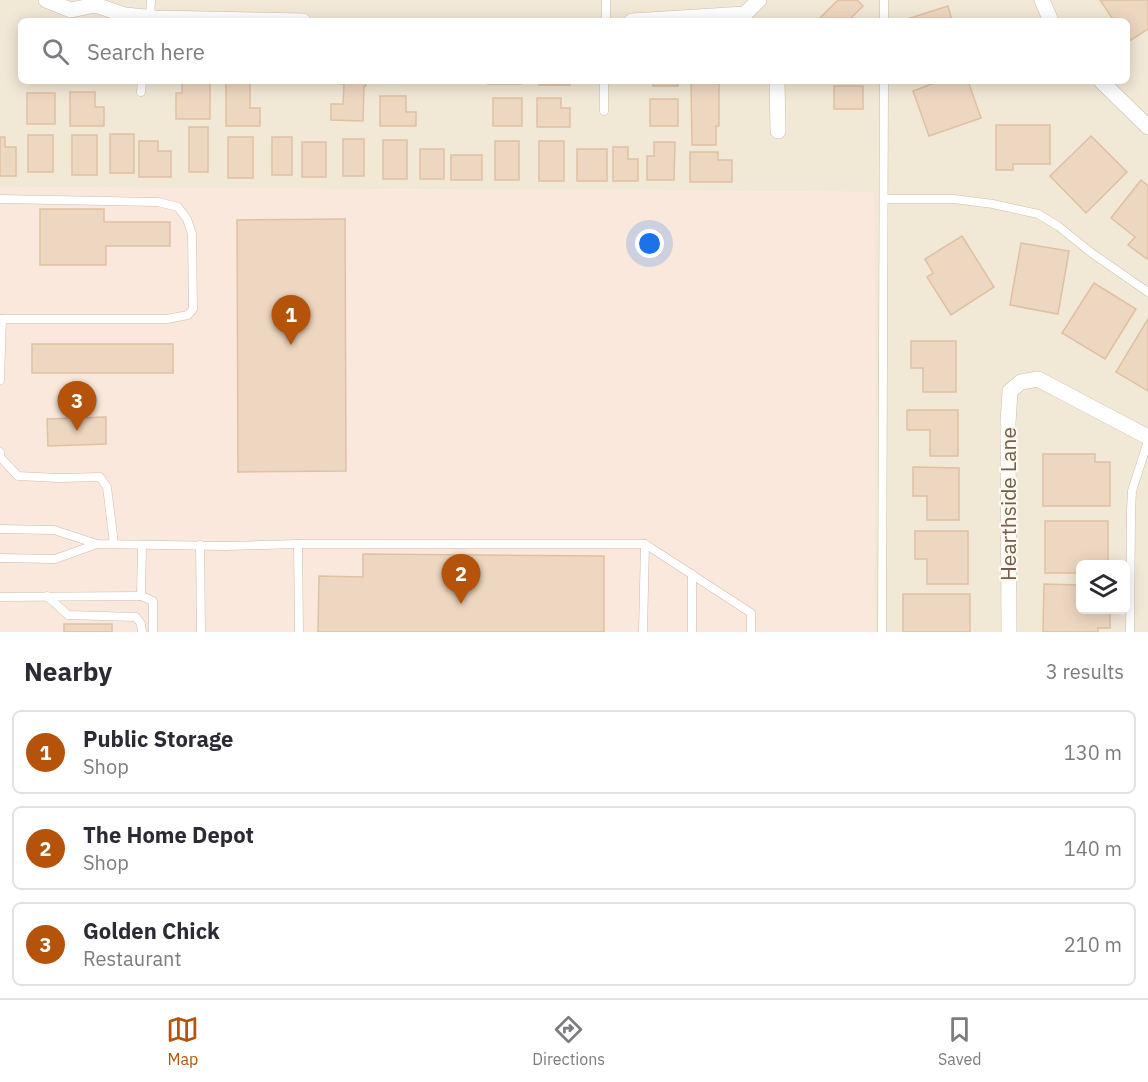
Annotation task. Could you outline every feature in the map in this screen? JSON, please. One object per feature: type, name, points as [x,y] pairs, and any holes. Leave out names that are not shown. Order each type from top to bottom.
[{"type":"street","points":[[46,0],[71,10],[93,3],[125,15],[141,18]]},
{"type":"street","points":[[1042,0],[1050,18]]},
{"type":"street","points":[[680,18],[745,14],[756,10]]},
{"type":"street","points":[[777,84],[778,131]]},
{"type":"street","points":[[1104,84],[1148,127]]},
{"type":"street","name":"Hearthside Lane","points":[[1009,632],[1010,391],[1021,382],[1038,379],[1148,439]]},
{"type":"lane","points":[[146,18],[151,0]]},
{"type":"lane","points":[[606,0],[606,18]]},
{"type":"lane","points":[[884,0],[884,18]]},
{"type":"lane","points":[[141,92],[142,84]]},
{"type":"lane","points":[[604,84],[604,111]]},
{"type":"lane","points":[[882,632],[884,84]]},
{"type":"lane","points":[[0,199],[158,202],[178,207],[187,219],[192,234],[193,298],[193,309],[188,315],[167,319],[1,319],[0,380]]},
{"type":"lane","points":[[884,199],[954,199],[993,204],[1038,214],[1148,292]]},
{"type":"lane","points":[[1130,632],[1131,501],[1148,439]]},
{"type":"lane","points":[[0,452],[1,458],[18,476],[100,477],[107,488],[114,544]]},
{"type":"lane","points":[[0,529],[54,530],[97,544],[645,544],[751,613],[751,632]]},
{"type":"lane","points":[[0,558],[55,559],[97,544]]},
{"type":"lane","points":[[298,544],[299,632]]},
{"type":"lane","points":[[643,632],[645,544]]},
{"type":"lane","points":[[141,596],[142,545]]},
{"type":"lane","points":[[200,545],[201,632]]},
{"type":"lane","points":[[692,574],[692,632]]},
{"type":"lane","points":[[47,596],[68,615],[136,617],[141,624],[142,632]]},
{"type":"lane","points":[[0,597],[141,596],[153,602],[153,632]]},
{"type":"shaded area","points":[[0,0],[1148,0],[1148,632],[875,632],[874,192],[0,187]]},
{"type":"shaded area","points":[[0,187],[874,192],[875,632],[0,632]]},
{"type":"building","points":[[838,0],[857,0],[863,6],[851,18],[820,18]]},
{"type":"building","points":[[1100,0],[1148,0],[1148,29],[1130,41],[1130,18],[1112,18]]},
{"type":"building","points":[[948,6],[951,18],[910,18]]},
{"type":"building","points":[[182,84],[210,84],[210,119],[176,119],[176,93],[182,93]]},
{"type":"building","points":[[226,84],[250,84],[250,108],[260,108],[260,126],[226,126]]},
{"type":"building","points":[[344,84],[366,84],[364,86],[363,121],[331,120],[331,104],[343,104]]},
{"type":"building","points":[[539,84],[570,84],[570,85]]},
{"type":"building","points":[[653,84],[678,84],[678,86],[653,86]]},
{"type":"building","points":[[691,84],[719,84],[719,126],[716,126],[716,145],[692,145]]},
{"type":"building","points":[[932,84],[969,84],[981,118],[929,136],[913,91]]},
{"type":"building","points":[[834,86],[863,86],[863,109],[834,109]]},
{"type":"building","points":[[70,92],[95,92],[95,107],[104,107],[104,126],[70,126]]},
{"type":"building","points":[[27,93],[55,93],[55,124],[27,124]]},
{"type":"building","points":[[380,96],[406,96],[406,112],[416,112],[416,126],[380,126]]},
{"type":"building","points":[[493,98],[522,98],[522,126],[493,126]]},
{"type":"building","points":[[537,98],[561,98],[561,108],[570,108],[570,127],[537,127]]},
{"type":"building","points":[[650,99],[678,99],[678,126],[650,126]]},
{"type":"building","points":[[996,125],[1050,125],[1050,164],[1013,164],[1013,170],[996,170]]},
{"type":"building","points":[[189,127],[208,127],[208,172],[189,172]]},
{"type":"building","points":[[110,134],[134,134],[134,173],[110,173]]},
{"type":"building","points":[[28,135],[53,135],[53,172],[28,172]]},
{"type":"building","points":[[72,135],[97,135],[97,175],[72,175]]},
{"type":"building","points":[[1091,136],[1127,172],[1086,213],[1050,176]]},
{"type":"building","points":[[0,137],[5,137],[5,147],[16,147],[16,176],[0,176]]},
{"type":"building","points":[[228,137],[253,137],[253,178],[228,178]]},
{"type":"building","points":[[272,137],[292,137],[292,175],[272,175]]},
{"type":"building","points":[[343,139],[364,139],[364,176],[343,176]]},
{"type":"building","points":[[383,140],[407,140],[407,179],[383,179]]},
{"type":"building","points":[[139,141],[158,141],[158,151],[171,151],[171,177],[139,177]]},
{"type":"building","points":[[495,141],[519,141],[519,180],[495,180]]},
{"type":"building","points":[[539,141],[564,141],[564,181],[539,181]]},
{"type":"building","points":[[302,142],[326,142],[326,177],[302,177]]},
{"type":"building","points":[[654,142],[675,142],[674,180],[647,180],[647,156],[654,156]]},
{"type":"building","points":[[613,147],[628,147],[628,159],[638,159],[638,181],[613,181]]},
{"type":"building","points":[[420,149],[444,149],[444,179],[420,179]]},
{"type":"building","points":[[577,149],[607,149],[607,181],[577,181]]},
{"type":"building","points":[[690,152],[718,152],[718,160],[732,160],[732,182],[690,182]]},
{"type":"building","points":[[451,155],[482,155],[482,180],[451,180]]},
{"type":"building","points":[[1141,180],[1148,186],[1147,259],[1128,245],[1135,237],[1111,218]]},
{"type":"building","points":[[40,209],[104,209],[104,222],[170,222],[170,246],[106,246],[106,265],[40,265]]},
{"type":"building","points":[[345,219],[346,471],[238,472],[237,220]]},
{"type":"building","points":[[962,236],[994,287],[951,315],[927,277],[933,273],[925,259]]},
{"type":"building","points":[[1021,243],[1069,251],[1058,314],[1010,305]]},
{"type":"building","points":[[1094,283],[1136,309],[1105,359],[1062,333]]},
{"type":"building","points":[[1148,319],[1148,391],[1116,372]]},
{"type":"building","points":[[911,341],[956,341],[956,392],[923,392],[923,368],[911,368]]},
{"type":"building","points":[[32,344],[173,344],[173,373],[32,373]]},
{"type":"building","points":[[907,410],[958,410],[958,456],[930,456],[930,430],[907,430]]},
{"type":"building","points":[[106,417],[106,444],[48,446],[47,419]]},
{"type":"building","points":[[1043,454],[1095,454],[1095,462],[1110,462],[1110,506],[1043,506]]},
{"type":"building","points":[[913,467],[959,468],[959,520],[927,520],[927,496],[913,496]]},
{"type":"building","points":[[1045,521],[1108,521],[1108,560],[1076,560],[1076,573],[1045,573]]},
{"type":"building","points":[[915,531],[968,531],[968,584],[927,584],[927,559],[915,559]]},
{"type":"building","points":[[363,554],[604,556],[604,632],[318,632],[319,576],[363,577]]},
{"type":"building","points":[[1044,584],[1076,585],[1076,614],[1110,614],[1110,628],[1098,628],[1098,632],[1043,632]]},
{"type":"building","points":[[903,594],[970,594],[970,632],[903,632]]},
{"type":"building","points":[[64,624],[112,624],[112,632],[64,632]]},
{"type":"place","name":"Public Storage","points":[[291,345]]},
{"type":"place","name":"Golden Chick","points":[[77,431]]},
{"type":"place","name":"The Home Depot","points":[[461,604]]}]
